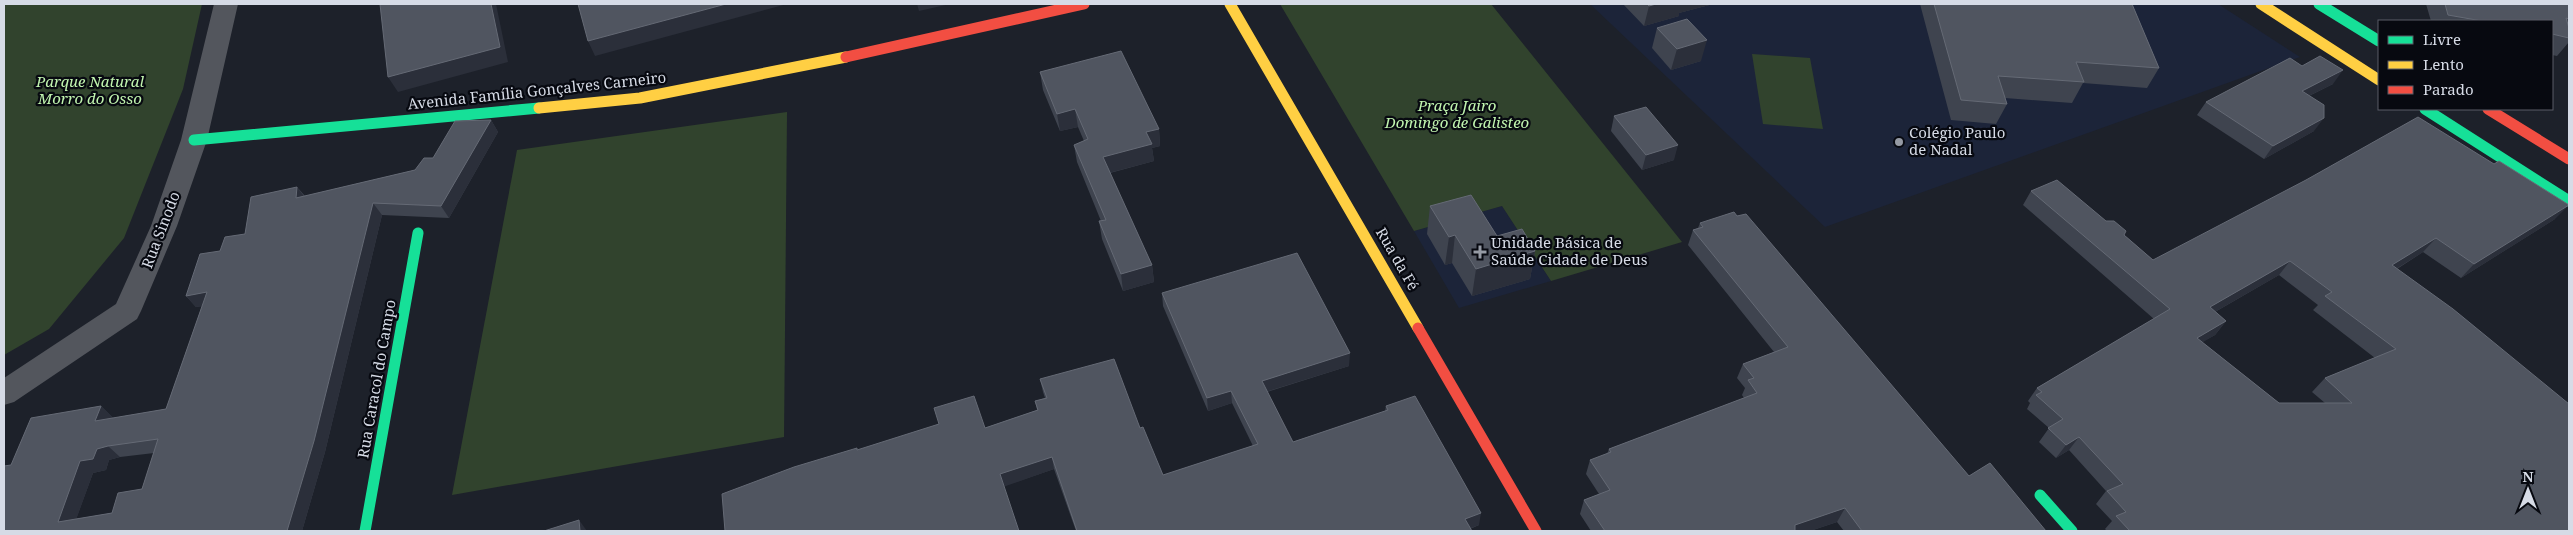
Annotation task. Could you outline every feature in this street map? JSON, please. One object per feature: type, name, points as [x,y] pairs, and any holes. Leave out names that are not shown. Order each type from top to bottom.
[{"type":"street","name":"Rua Sinodo","points":[[4,393],[127,311],[164,226],[194,140],[226,4]]},
{"type":"street","name":"Avenida Família Gonçalves Carneiro","points":[[194,140],[640,98],[877,51],[1084,4]]},
{"type":"street","name":"Rua da Fé","points":[[1230,4],[1536,531]]},
{"type":"street","points":[[2261,4],[2378,79]]},
{"type":"street","points":[[2320,4],[2378,40]]},
{"type":"street","points":[[2427,110],[2569,201]]},
{"type":"street","points":[[2490,110],[2569,159]]},
{"type":"street","name":"Rua Caracol do Campo","points":[[365,531],[418,233]]},
{"type":"street","points":[[2040,495],[2072,531]]},
{"type":"shaded area","name":"Colégio Paulo de Nadal","points":[[1590,4],[2218,4],[2300,57],[1825,227]]},
{"type":"shaded area","name":"Unidade Básica de Saúde Cidade de Deus","points":[[1502,206],[1551,281],[1459,308],[1414,231]]},
{"type":"green space","name":"Parque Natural Morro do Osso","points":[[4,4],[202,4],[183,89],[124,238],[49,329],[4,355]]},
{"type":"green space","name":"Praça Jairo Domingo de Galisteo","points":[[1280,4],[1491,4],[1682,242],[1551,281],[1502,206],[1414,231]]},
{"type":"green space","points":[[1752,54],[1810,58],[1823,129],[1763,124]]},
{"type":"green space","points":[[787,112],[784,437],[452,495],[517,150]]},
{"type":"building","points":[[380,4],[491,4],[500,47],[388,77]]},
{"type":"building","points":[[578,4],[726,4],[588,41]]},
{"type":"building","points":[[1934,4],[2132,4],[2159,68],[2076,62],[2084,82],[1998,76],[2007,104],[1961,100]]},
{"type":"building","points":[[2445,4],[2569,4],[2569,19],[2566,18],[2569,38],[2553,34],[2553,20],[2476,20],[2448,15]]},
{"type":"building","points":[[1687,19],[1707,40],[1677,49],[1657,28]]},
{"type":"building","points":[[1121,51],[1159,129],[1146,132],[1152,144],[1103,157],[1152,265],[1121,274],[1099,221],[1106,220],[1074,145],[1088,139],[1075,109],[1057,114],[1040,72]]},
{"type":"building","points":[[2320,56],[2343,70],[2302,91],[2324,105],[2324,118],[2273,146],[2206,102],[2290,58],[2302,66]]},
{"type":"building","points":[[1646,107],[1678,145],[1646,155],[1614,116]]},
{"type":"building","points":[[2418,117],[2494,164],[2499,161],[2569,205],[2474,264],[2436,238],[2392,265],[2453,309],[2569,404],[2569,531],[2130,531],[2116,516],[2126,512],[2107,491],[2123,484],[2079,437],[2066,445],[2048,428],[2063,419],[2036,395],[2042,392],[2037,388],[2170,309],[2031,191],[2057,180],[2106,221],[2114,221],[2126,231],[2124,235],[2153,260],[2306,180]],"holes":[[[2290,261],[2332,292],[2325,296],[2396,349],[2325,378],[2352,403],[2279,403],[2197,338],[2226,321],[2210,307]]]},
{"type":"building","points":[[491,120],[441,206],[373,203],[314,441],[287,531],[4,531],[4,466],[11,465],[31,418],[101,406],[95,421],[166,409],[207,292],[186,296],[200,254],[220,251],[225,237],[245,234],[251,197],[297,187],[296,198],[415,170],[424,158],[433,158],[455,121]],"holes":[[[158,439],[142,489],[118,493],[112,513],[58,522],[80,461],[93,459],[97,449]]]},
{"type":"building","points":[[1471,195],[1497,236],[1522,229],[1535,251],[1476,269],[1455,235],[1449,237],[1430,206]]},
{"type":"building","points":[[1734,212],[1737,216],[1746,214],[1969,476],[1990,463],[2046,531],[1862,531],[1845,508],[1795,525],[1795,531],[1605,531],[1584,500],[1610,490],[1590,460],[1611,452],[1609,449],[1757,393],[1748,380],[1754,378],[1743,364],[1788,347],[1693,230],[1703,227],[1700,223]]},
{"type":"building","points":[[1297,253],[1350,353],[1262,381],[1293,442],[1388,410],[1386,406],[1415,396],[1481,513],[1465,519],[1472,531],[1077,531],[1052,457],[1000,474],[1019,531],[725,531],[722,494],[794,467],[857,448],[857,450],[939,424],[934,408],[974,396],[985,428],[1038,410],[1035,401],[1047,398],[1040,379],[1114,359],[1140,428],[1143,427],[1163,475],[1258,444],[1231,391],[1207,398],[1162,293]]},
{"type":"building","points":[[579,520],[580,531],[544,531]]},
{"type":"traffic: fast","points":[[2319,4],[2378,40]]},
{"type":"traffic: fast","points":[[194,140],[539,108]]},
{"type":"traffic: fast","points":[[2427,110],[2569,201]]},
{"type":"traffic: fast","points":[[365,531],[418,233]]},
{"type":"traffic: fast","points":[[2040,495],[2072,531]]},
{"type":"traffic: slow","points":[[1230,4],[1418,328]]},
{"type":"traffic: slow","points":[[2261,4],[2378,79]]},
{"type":"traffic: slow","points":[[539,108],[640,98],[846,57]]},
{"type":"traffic: jam","points":[[846,57],[1084,4]]},
{"type":"traffic: jam","points":[[2490,110],[2569,159]]},
{"type":"traffic: jam","points":[[1418,328],[1536,531]]},
{"type":"place","name":"Colégio Paulo de Nadal","points":[[1899,142]]},
{"type":"place","name":"Unidade Básica de Saúde Cidade de Deus","points":[[1480,252]]}]
